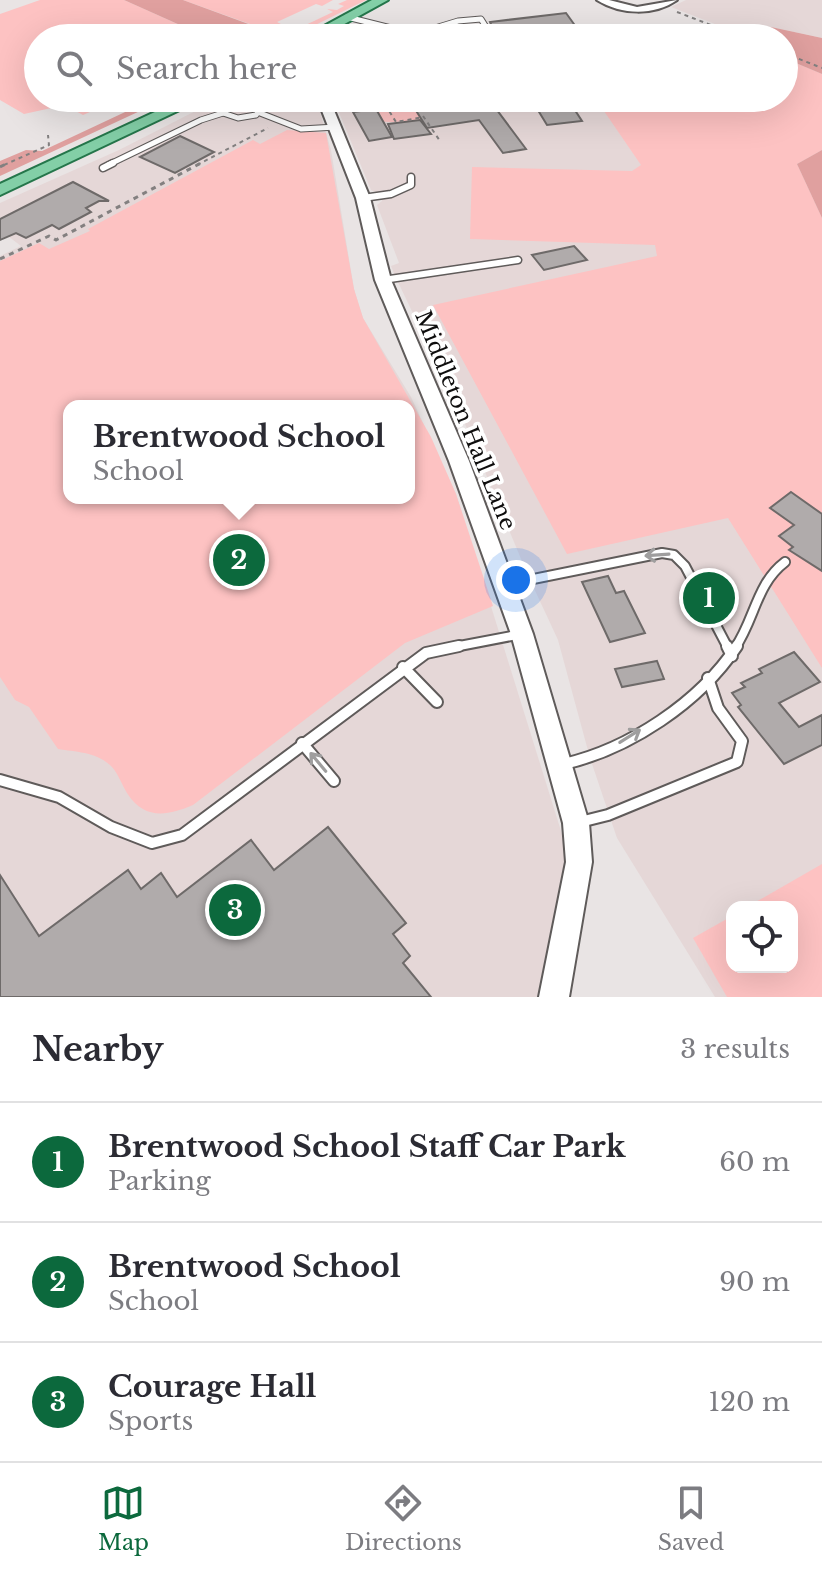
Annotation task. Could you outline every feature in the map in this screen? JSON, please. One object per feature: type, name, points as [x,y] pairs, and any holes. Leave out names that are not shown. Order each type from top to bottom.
[{"type":"main road","points":[[334,24],[382,0]]},
{"type":"main road","points":[[0,190],[162,112]]},
{"type":"street","points":[[601,0],[645,11],[673,0]]},
{"type":"street","name":"Middleton Hall Lane","points":[[334,112],[336,127],[363,198],[383,280],[459,461],[522,634],[576,823],[579,862],[554,997]]},
{"type":"lane","points":[[347,17],[377,24]]},
{"type":"lane","points":[[443,24],[481,19],[484,24]]},
{"type":"lane","points":[[103,168],[201,120],[223,113],[238,118],[260,113],[301,129],[336,127]]},
{"type":"lane","points":[[363,198],[400,191],[411,185],[411,177]]},
{"type":"lane","points":[[383,280],[518,260]]},
{"type":"lane","points":[[504,585],[662,553],[674,555],[685,566],[732,656]]},
{"type":"lane","points":[[559,765],[598,756],[672,710],[708,678],[732,656],[754,615],[767,573],[785,562]]},
{"type":"lane","points":[[0,780],[59,797],[111,827],[152,843],[182,835],[403,667],[426,653],[522,634]]},
{"type":"lane","points":[[403,667],[437,702]]},
{"type":"lane","points":[[576,823],[608,815],[737,762],[742,741],[718,708],[708,678]]},
{"type":"lane","points":[[302,743],[334,781]]},
{"type":"path","points":[[661,5],[709,24]]},
{"type":"path","points":[[798,59],[822,68]]},
{"type":"path","points":[[390,112],[396,122],[423,117],[440,141]]},
{"type":"path","points":[[0,259],[49,236],[56,240],[279,122]]},
{"type":"path","points":[[0,167],[49,145],[48,135]]},
{"type":"shaded area","points":[[40,0],[124,0],[178,24],[24,24],[24,112],[33,112],[24,114],[0,100],[0,14]]},
{"type":"shaded area","points":[[124,0],[183,0],[249,24],[178,24]]},
{"type":"shaded area","points":[[183,0],[333,0],[322,6],[316,4],[277,22],[281,24],[250,24]]},
{"type":"shaded area","points":[[347,0],[366,0],[317,24],[308,24],[333,12],[327,9],[337,10],[344,6],[338,4]]},
{"type":"shaded area","points":[[686,0],[822,0],[822,38],[798,33],[798,24],[715,24],[671,7]]},
{"type":"shaded area","points":[[798,33],[822,38],[822,74],[798,64]]},
{"type":"shaded area","points":[[798,64],[822,74],[822,150],[797,164],[822,218],[822,997],[715,997],[617,838],[590,758],[558,640],[458,407],[391,266],[399,263],[377,205],[382,201],[378,193],[371,190],[339,112],[798,112]]},
{"type":"shaded area","points":[[798,64],[822,74],[822,150],[797,164],[822,218],[822,668],[728,518],[567,554],[433,305],[657,256],[655,245],[470,239],[472,167],[632,171],[641,165],[605,112],[798,112]]},
{"type":"shaded area","points":[[125,112],[138,112],[0,176],[0,161],[26,150],[42,151]]},
{"type":"shaded area","points":[[194,112],[320,112],[331,150],[354,289],[363,318],[412,400],[63,400],[63,504],[415,504],[415,406],[456,494],[566,847],[568,862],[546,997],[0,997],[0,256],[21,246],[0,230],[0,203],[119,150]]},
{"type":"shaded area","points":[[363,112],[417,112],[421,119],[382,121]]},
{"type":"shaded area","points":[[287,130],[326,133],[354,289],[363,318],[410,400],[63,400],[63,504],[415,504],[415,409],[456,494],[493,606],[405,643],[193,805],[174,812],[148,812],[134,802],[116,772],[105,761],[86,753],[58,749],[29,707],[15,700],[0,677],[0,261],[39,243],[49,249],[90,231],[88,229],[253,140],[260,144]]},
{"type":"shaded area","points":[[822,150],[822,218],[797,164]]},
{"type":"shaded area","points":[[822,864],[822,997],[727,997],[693,938],[726,919],[726,973],[798,973],[798,901],[757,901]]},
{"type":"building","points":[[566,13],[574,24],[491,24]]},
{"type":"building","points":[[353,112],[378,112],[392,137],[369,141]]},
{"type":"building","points":[[417,112],[498,112],[526,149],[503,153],[479,120],[427,128]]},
{"type":"building","points":[[539,112],[576,112],[582,121],[547,125]]},
{"type":"building","points":[[420,120],[431,134],[394,139],[388,124]]},
{"type":"building","points":[[180,136],[214,152],[175,173],[140,157]]},
{"type":"building","points":[[73,182],[109,201],[99,201],[86,208],[91,212],[59,229],[52,225],[26,238],[16,233],[0,240],[0,219]]},
{"type":"building","points":[[574,246],[587,260],[544,270],[532,255]]},
{"type":"building","points":[[791,492],[822,514],[822,571],[789,550],[793,547],[779,536],[794,525],[770,508]]},
{"type":"building","points":[[608,576],[616,593],[624,591],[645,633],[610,642],[582,582]]},
{"type":"building","points":[[794,652],[820,682],[779,703],[799,727],[822,715],[822,745],[784,764],[738,707],[741,705],[732,693],[745,687],[741,683],[762,673],[759,669]]},
{"type":"building","points":[[657,661],[664,679],[622,687],[615,669]]},
{"type":"building","points":[[328,827],[406,923],[393,934],[410,956],[403,963],[431,997],[0,997],[0,875],[39,936],[128,870],[141,889],[161,873],[177,897],[251,840],[274,870]]},
{"type":"place","name":"Brentwood School","points":[[239,560]]},
{"type":"place","name":"Brentwood School Staff Car Park","points":[[709,598]]},
{"type":"place","name":"Courage Hall","points":[[235,910]]}]
